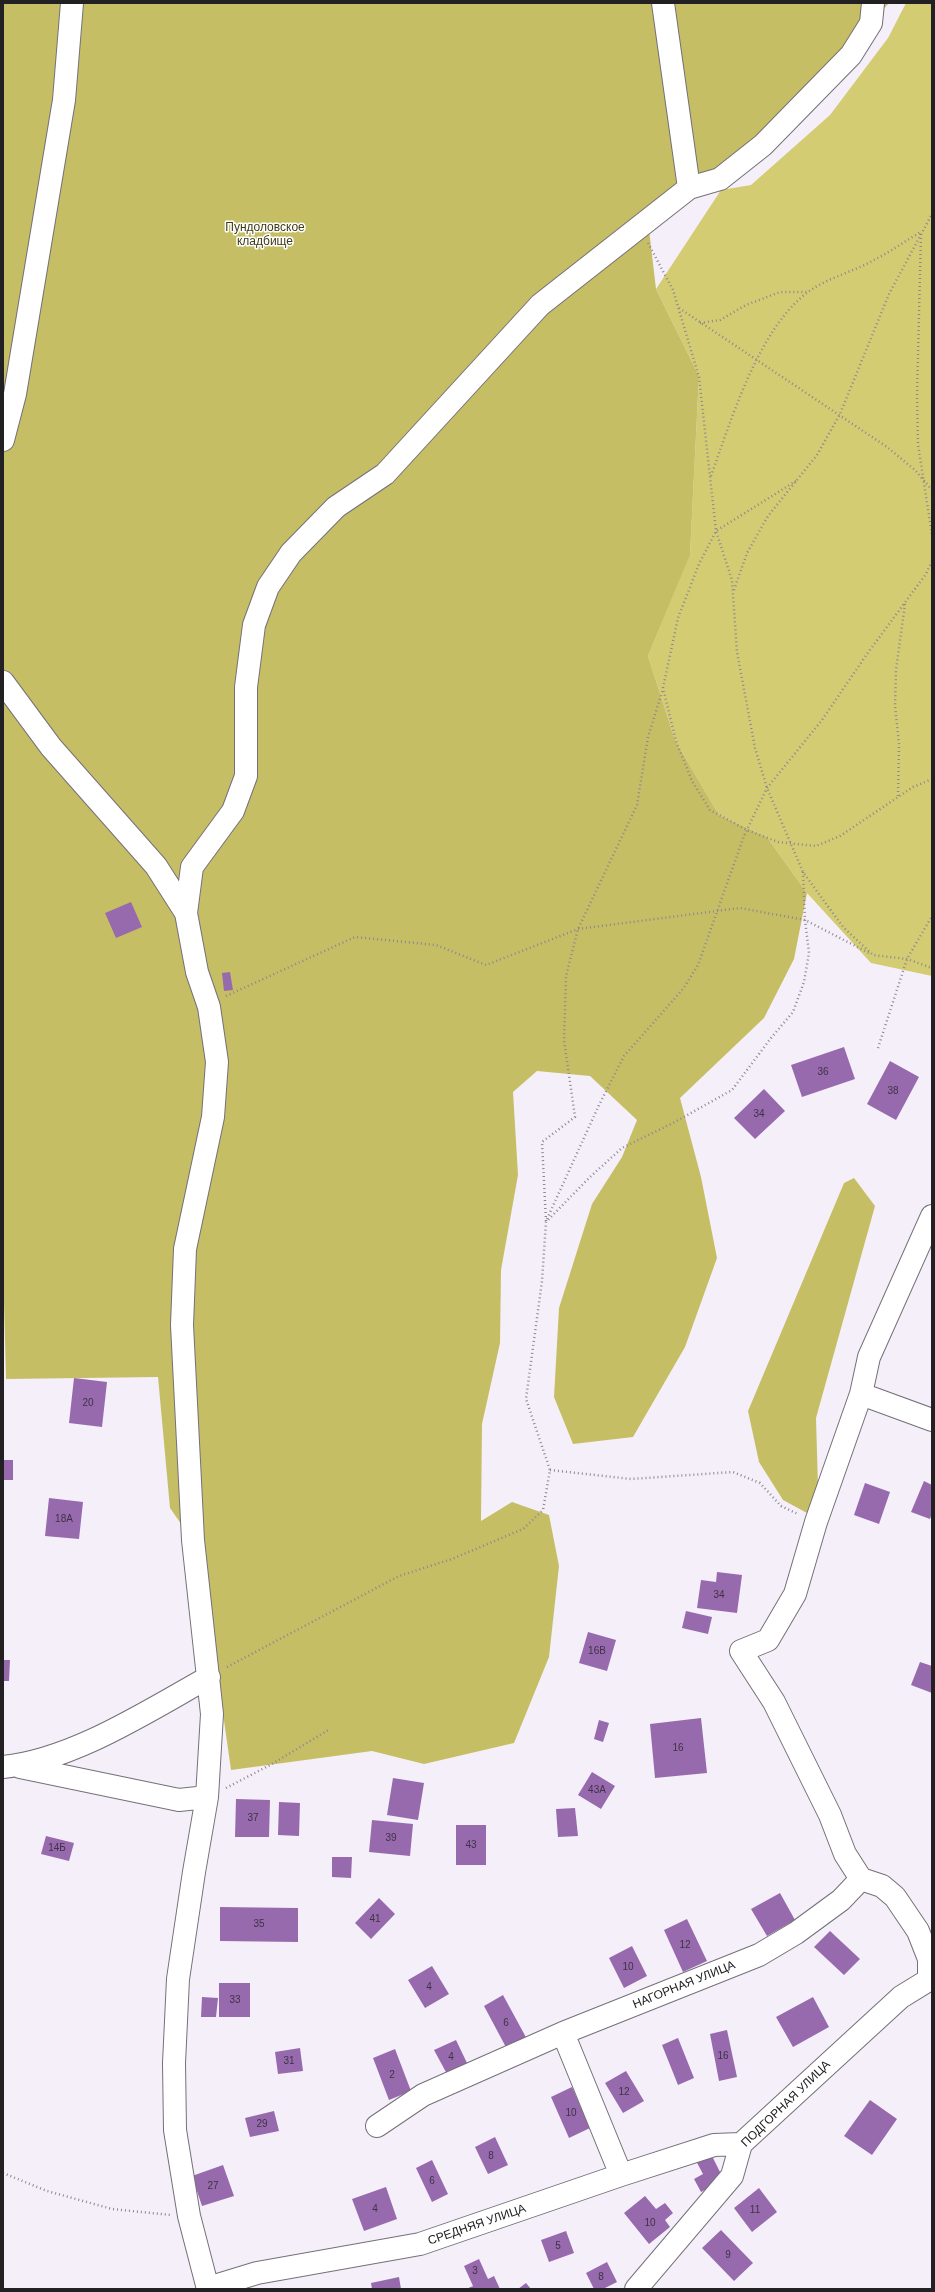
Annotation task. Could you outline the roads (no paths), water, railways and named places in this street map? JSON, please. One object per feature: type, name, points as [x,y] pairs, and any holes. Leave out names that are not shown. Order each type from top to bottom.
[{"type":"street","points":[[3,440],[15,394],[64,100],[72,3]]},
{"type":"street","points":[[663,3],[689,188]]},
{"type":"street","points":[[208,2288],[189,2216],[175,2130],[174,2063],[178,1978],[207,1797],[212,1714],[193,1540],[182,1325],[185,1248],[213,1116],[217,1062],[209,1007],[197,972],[186,913],[192,867],[233,812],[246,776],[246,687],[254,625],[268,587],[291,553],[336,507],[385,474],[540,305],[638,226],[689,188],[720,179],[763,145],[850,55],[871,23],[873,3]]},
{"type":"street","points":[[3,682],[51,747],[156,866],[186,913]]},
{"type":"street","points":[[931,1965],[918,1931],[895,1897],[882,1886],[861,1880],[846,1854],[830,1815],[774,1702],[741,1652],[768,1640],[795,1594],[816,1522],[861,1394],[869,1357],[932,1216]]},
{"type":"street","points":[[861,1394],[932,1420]]},
{"type":"street","points":[[10,1767],[80,1746],[142,1715],[209,1676]]},
{"type":"street","points":[[10,1767],[179,1800],[207,1797]]},
{"type":"street","name":"НАГОРНАЯ УЛИЦА","points":[[377,2126],[423,2096],[563,2033],[759,1955],[796,1933],[841,1900],[861,1880]]},
{"type":"street","name":"ПОДГОРНАЯ УЛИЦА","points":[[636,2289],[732,2176],[741,2144],[901,1997],[931,1965]]},
{"type":"street","points":[[563,2033],[621,2175]]},
{"type":"street","name":"СРЕДНЯЯ УЛИЦА","points":[[208,2288],[257,2273],[420,2244],[621,2175],[714,2145],[741,2144]]},
{"type":"park label","name":"Пундоловское кладбище","points":[[265,235]]}]
